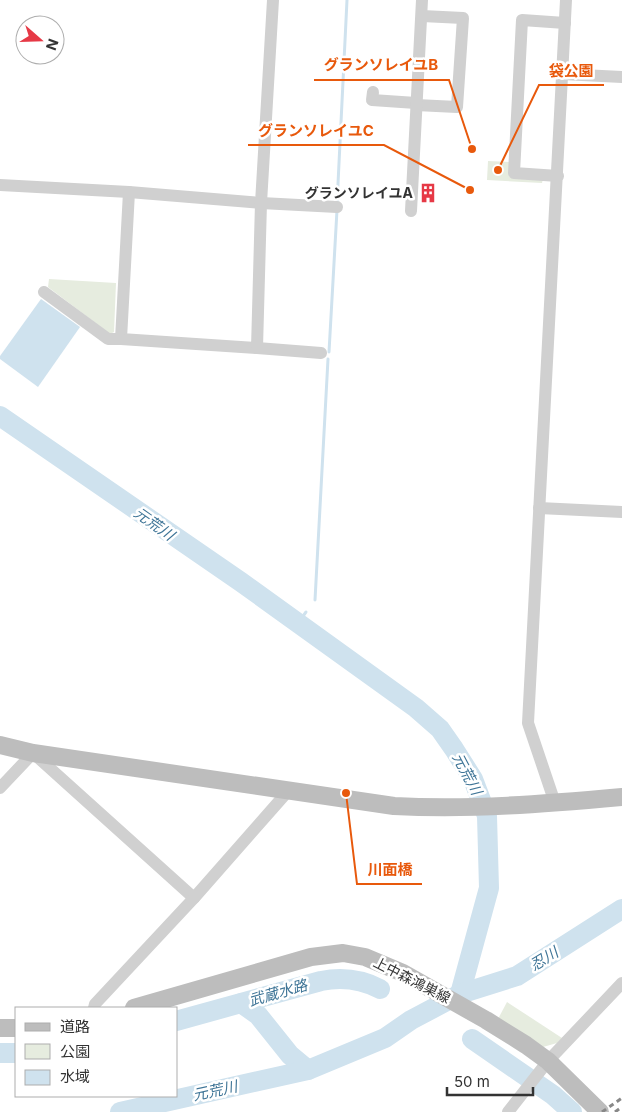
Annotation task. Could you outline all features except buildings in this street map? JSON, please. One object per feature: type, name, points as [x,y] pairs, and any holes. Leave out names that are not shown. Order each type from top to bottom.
[{"type":"street","points":[[257,348],[261,203],[273,0]]},
{"type":"street","points":[[411,211],[422,0]]},
{"type":"street","points":[[555,803],[528,723],[566,0]]},
{"type":"street","points":[[372,100],[457,107],[463,18],[422,16]]},
{"type":"street","points":[[558,176],[514,173],[522,20],[565,22]]},
{"type":"street","points":[[562,74],[622,76]]},
{"type":"street","points":[[0,185],[337,207]]},
{"type":"street","points":[[121,339],[129,192]]},
{"type":"street","points":[[44,292],[108,339],[321,353]]},
{"type":"street","points":[[539,508],[622,512]]},
{"type":"street","points":[[0,745],[32,753],[394,806],[452,808],[555,803],[622,797]]},
{"type":"street","points":[[0,788],[32,753]]},
{"type":"street","points":[[32,753],[194,898]]},
{"type":"street","points":[[94,1007],[289,790]]},
{"type":"street","name":"上中森鴻巣線","points":[[137,1007],[311,957],[343,953],[365,957],[411,978],[526,1045],[545,1065],[600,1112]]},
{"type":"street","points":[[508,1112],[545,1065],[622,983]]},
{"type":"street","points":[[0,1028],[15,1028]]},
{"type":"green space","points":[[488,161],[510,162],[509,177],[543,179],[542,183],[487,180]]},
{"type":"green space","points":[[49,279],[116,283],[114,332],[110,334],[48,287]]},
{"type":"green space","points":[[507,1002],[562,1038],[557,1043],[543,1047],[498,1019]]},
{"type":"water","points":[[41,299],[80,327],[38,387],[0,359],[0,356]]},
{"type":"waterway","points":[[337,204],[347,0]]},
{"type":"waterway","points":[[329,352],[337,210]]},
{"type":"waterway","points":[[315,600],[328,359]]},
{"type":"waterway","name":"元荒川","points":[[0,416],[241,582],[416,708],[440,729],[473,779],[487,816],[489,888],[460,994]]},
{"type":"waterway","points":[[298,623],[306,612]]},
{"type":"waterway","name":"元荒川","points":[[120,1112],[308,1070],[385,1038],[411,1020],[460,994],[517,976],[622,909]]},
{"type":"waterway","name":"武蔵水路","points":[[178,1020],[321,981],[343,979],[358,981],[380,989]]},
{"type":"waterway","points":[[241,1003],[258,1015],[290,1055],[308,1070]]},
{"type":"waterway","name":"武蔵水路","points":[[472,1039],[553,1095],[572,1112]]},
{"type":"waterway","name":"武蔵水路","points":[[0,1053],[15,1053]]},
{"type":"railway","points":[[602,1112],[622,1098]]},
{"type":"railway","points":[[615,1112],[622,1107]]},
{"type":"place","name":"グランソレイユB","points":[[472,149]]},
{"type":"place","name":"袋公園","points":[[498,170]]},
{"type":"place","name":"グランソレイユC","points":[[470,190]]},
{"type":"place","name":"グランソレイユA","points":[[428,193]]},
{"type":"place","name":"川面橋","points":[[346,793]]},
{"type":"water label","name":"忍川","points":[[544,959]]}]
